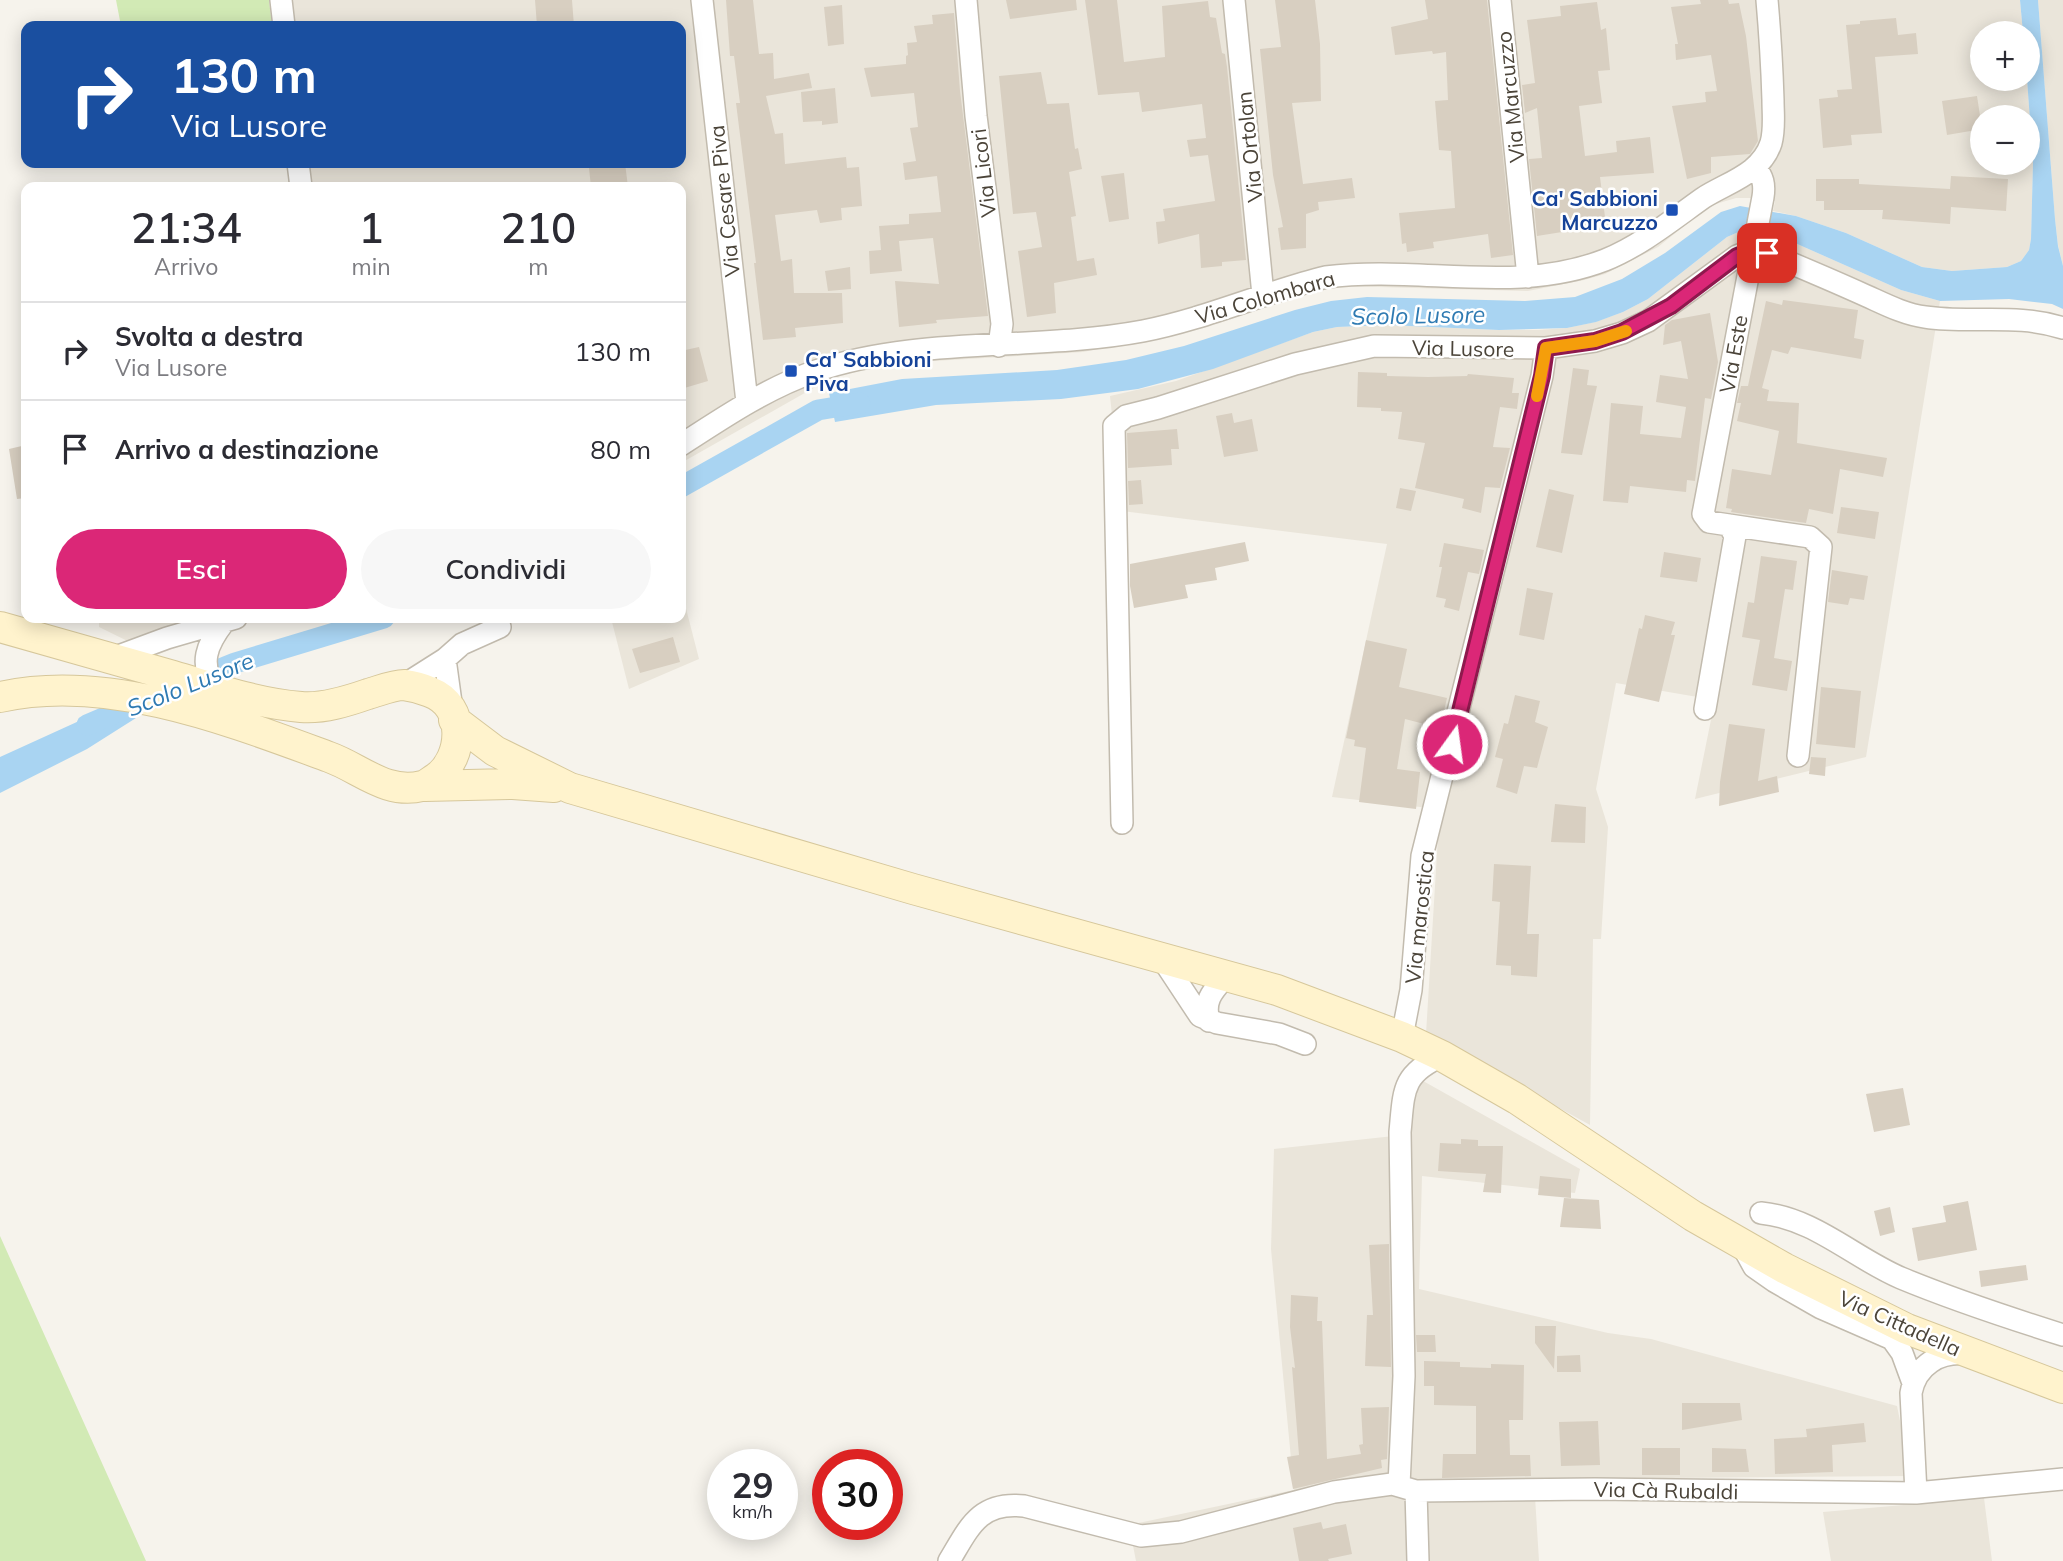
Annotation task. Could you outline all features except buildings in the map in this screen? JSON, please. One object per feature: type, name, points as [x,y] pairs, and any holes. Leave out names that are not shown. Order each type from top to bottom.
[{"type":"main road","points":[[0,627],[173,676],[211,677],[261,702],[306,708],[348,701],[404,685],[433,693],[453,715],[495,751],[570,788]]},
{"type":"main road","points":[[0,697],[46,690],[97,692],[157,702],[332,758],[365,776],[398,788],[513,784],[570,788]]},
{"type":"main road","points":[[425,786],[446,771],[457,750],[457,728],[453,715]]},
{"type":"main road","name":"Via Cittadella","points":[[570,788],[913,889],[1277,990],[1402,1037],[1442,1056],[1517,1099],[1647,1186],[1742,1245],[1860,1307],[1972,1354],[2063,1388]]},
{"type":"street","points":[[281,0],[283,21]]},
{"type":"street","name":"Via Cesare Piva","points":[[702,0],[747,402]]},
{"type":"street","name":"Via Licori","points":[[966,0],[976,116],[1002,324],[999,346]]},
{"type":"street","name":"Via Ortolan","points":[[1234,0],[1263,295]]},
{"type":"street","name":"Via Marcuzzo","points":[[1500,0],[1528,277]]},
{"type":"street","name":"Via Colombara","points":[[686,441],[747,402],[817,371],[854,361],[932,349],[1083,341],[1146,331],[1326,277],[1356,273],[1495,279],[1528,277],[1581,268],[1621,253],[1755,167],[1768,150],[1773,127],[1767,0]]},
{"type":"street","name":"Via Este","points":[[1755,167],[1765,185],[1703,514],[1709,523],[1810,537],[1821,547],[1798,756]]},
{"type":"street","points":[[1753,244],[1767,253],[1922,317],[2013,318],[2063,328]]},
{"type":"street","name":"Via Lusore","points":[[1122,823],[1114,426],[1126,416],[1295,364],[1374,346],[1546,348],[1595,341],[1639,325],[1671,306],[1753,244]]},
{"type":"street","name":"Via marostica","points":[[1402,1037],[1411,990],[1422,856],[1542,376],[1546,348]]},
{"type":"street","points":[[1705,709],[1735,536],[1729,525]]},
{"type":"street","points":[[113,658],[167,638],[220,623]]},
{"type":"street","points":[[211,677],[210,640],[227,623]]},
{"type":"street","points":[[404,685],[473,637],[500,627]]},
{"type":"street","points":[[445,659],[453,715]]},
{"type":"street","points":[[1161,957],[1194,1011],[1209,1021],[1279,1034],[1305,1044]]},
{"type":"street","points":[[1209,1021],[1207,1003],[1210,994],[1226,976]]},
{"type":"street","points":[[1418,1561],[1408,1488],[1400,1132],[1408,1082],[1416,1070],[1442,1056]]},
{"type":"street","points":[[1761,1213],[1793,1219],[1898,1277],[2063,1335]]},
{"type":"street","points":[[1742,1245],[1754,1267],[1774,1281],[1821,1308],[1892,1339],[1902,1353],[1913,1382]]},
{"type":"street","points":[[1916,1493],[1910,1393],[1913,1382],[1934,1359],[1949,1353],[1972,1354]]},
{"type":"street","name":"Via Cà Rubaldi","points":[[948,1561],[972,1524],[985,1512],[1001,1505],[1024,1506],[1141,1536],[1159,1536],[1334,1492],[1383,1484],[1408,1488],[1916,1493],[2063,1479]]},
{"type":"shaded area","points":[[269,0],[2020,0],[2022,21],[1970,21],[1970,91],[2028,91],[2029,105],[1970,105],[1970,175],[2033,175],[2029,250],[2021,261],[2007,267],[1952,271],[1922,267],[1846,233],[1773,211],[1775,201],[1736,198],[1709,206],[1658,247],[1605,274],[1528,291],[1342,286],[1316,291],[1197,329],[1083,352],[900,363],[840,373],[686,460],[686,182],[289,182],[287,168],[686,168],[686,21],[271,21]]},
{"type":"shaded area","points":[[2038,0],[2063,0],[2063,266],[2055,219]]},
{"type":"shaded area","points":[[1743,230],[1757,231],[1795,243],[1901,290],[1940,301],[1866,757],[1695,799],[1715,700],[1616,683],[1596,789],[1608,827],[1601,939],[1593,939],[1590,1125],[1426,1034],[1439,820],[1429,808],[1332,797],[1387,544],[1122,511],[1110,396],[1176,381],[1313,332],[1337,327],[1387,325],[1538,330],[1595,322],[1648,299],[1727,237]]},
{"type":"shaded area","points":[[686,608],[699,659],[629,689],[612,623],[686,623]]},
{"type":"shaded area","points":[[99,623],[243,623],[156,655],[99,627]]},
{"type":"shaded area","points":[[1416,1077],[1580,1169],[1575,1193],[1422,1176],[1419,1289],[1608,1333],[1651,1339],[1897,1406],[1911,1476],[1547,1479],[1535,1497],[1539,1561],[1136,1561],[1129,1525],[1294,1490],[1271,1249],[1274,1149],[1403,1135]]},
{"type":"shaded area","points":[[1984,1498],[1992,1561],[1831,1561],[1823,1512]]},
{"type":"green space","points":[[116,0],[269,0],[271,21],[120,21]]},
{"type":"green space","points":[[0,1236],[146,1561],[0,1561]]},
{"type":"water","points":[[2020,0],[2038,0],[2040,21],[2022,21]]},
{"type":"water","points":[[2040,26],[2055,219],[2063,266],[2063,309],[2052,304],[2009,299],[1940,301],[1901,290],[1795,243],[1757,231],[1743,230],[1727,237],[1648,299],[1596,322],[1567,328],[1499,330],[1387,325],[1337,327],[1313,332],[1213,369],[1138,389],[1061,399],[936,405],[835,422],[829,393],[902,379],[1057,370],[1126,360],[1184,346],[1331,301],[1367,297],[1525,301],[1575,297],[1622,279],[1665,253],[1721,212],[1740,206],[1796,216],[1846,233],[1922,267],[1952,271],[2007,267],[2021,261],[2029,250],[2033,175],[2040,175],[2040,105],[2029,105],[2028,91],[2040,91]]},
{"type":"water","points":[[101,711],[136,718],[87,749],[0,793],[0,757]]},
{"type":"waterway","name":"Scolo Lusore","points":[[686,484],[818,410],[860,403]]},
{"type":"waterway","name":"Scolo Lusore","points":[[193,680],[235,663],[367,623]]},
{"type":"waterway","name":"Scolo Lusore","points":[[87,725],[148,699]]},
{"type":"slow traffic","points":[[1537,396],[1546,348],[1595,341],[1626,331]]},
{"type":"place","name":"Ca' Sabbioni Marcuzzo","points":[[1672,210]]},
{"type":"place","name":"Ca' Sabbioni Piva","points":[[791,371]]},
{"type":"route","points":[[1452,744],[1542,376],[1546,348],[1595,341],[1648,321],[1737,256],[1752,250],[1767,253]]}]
